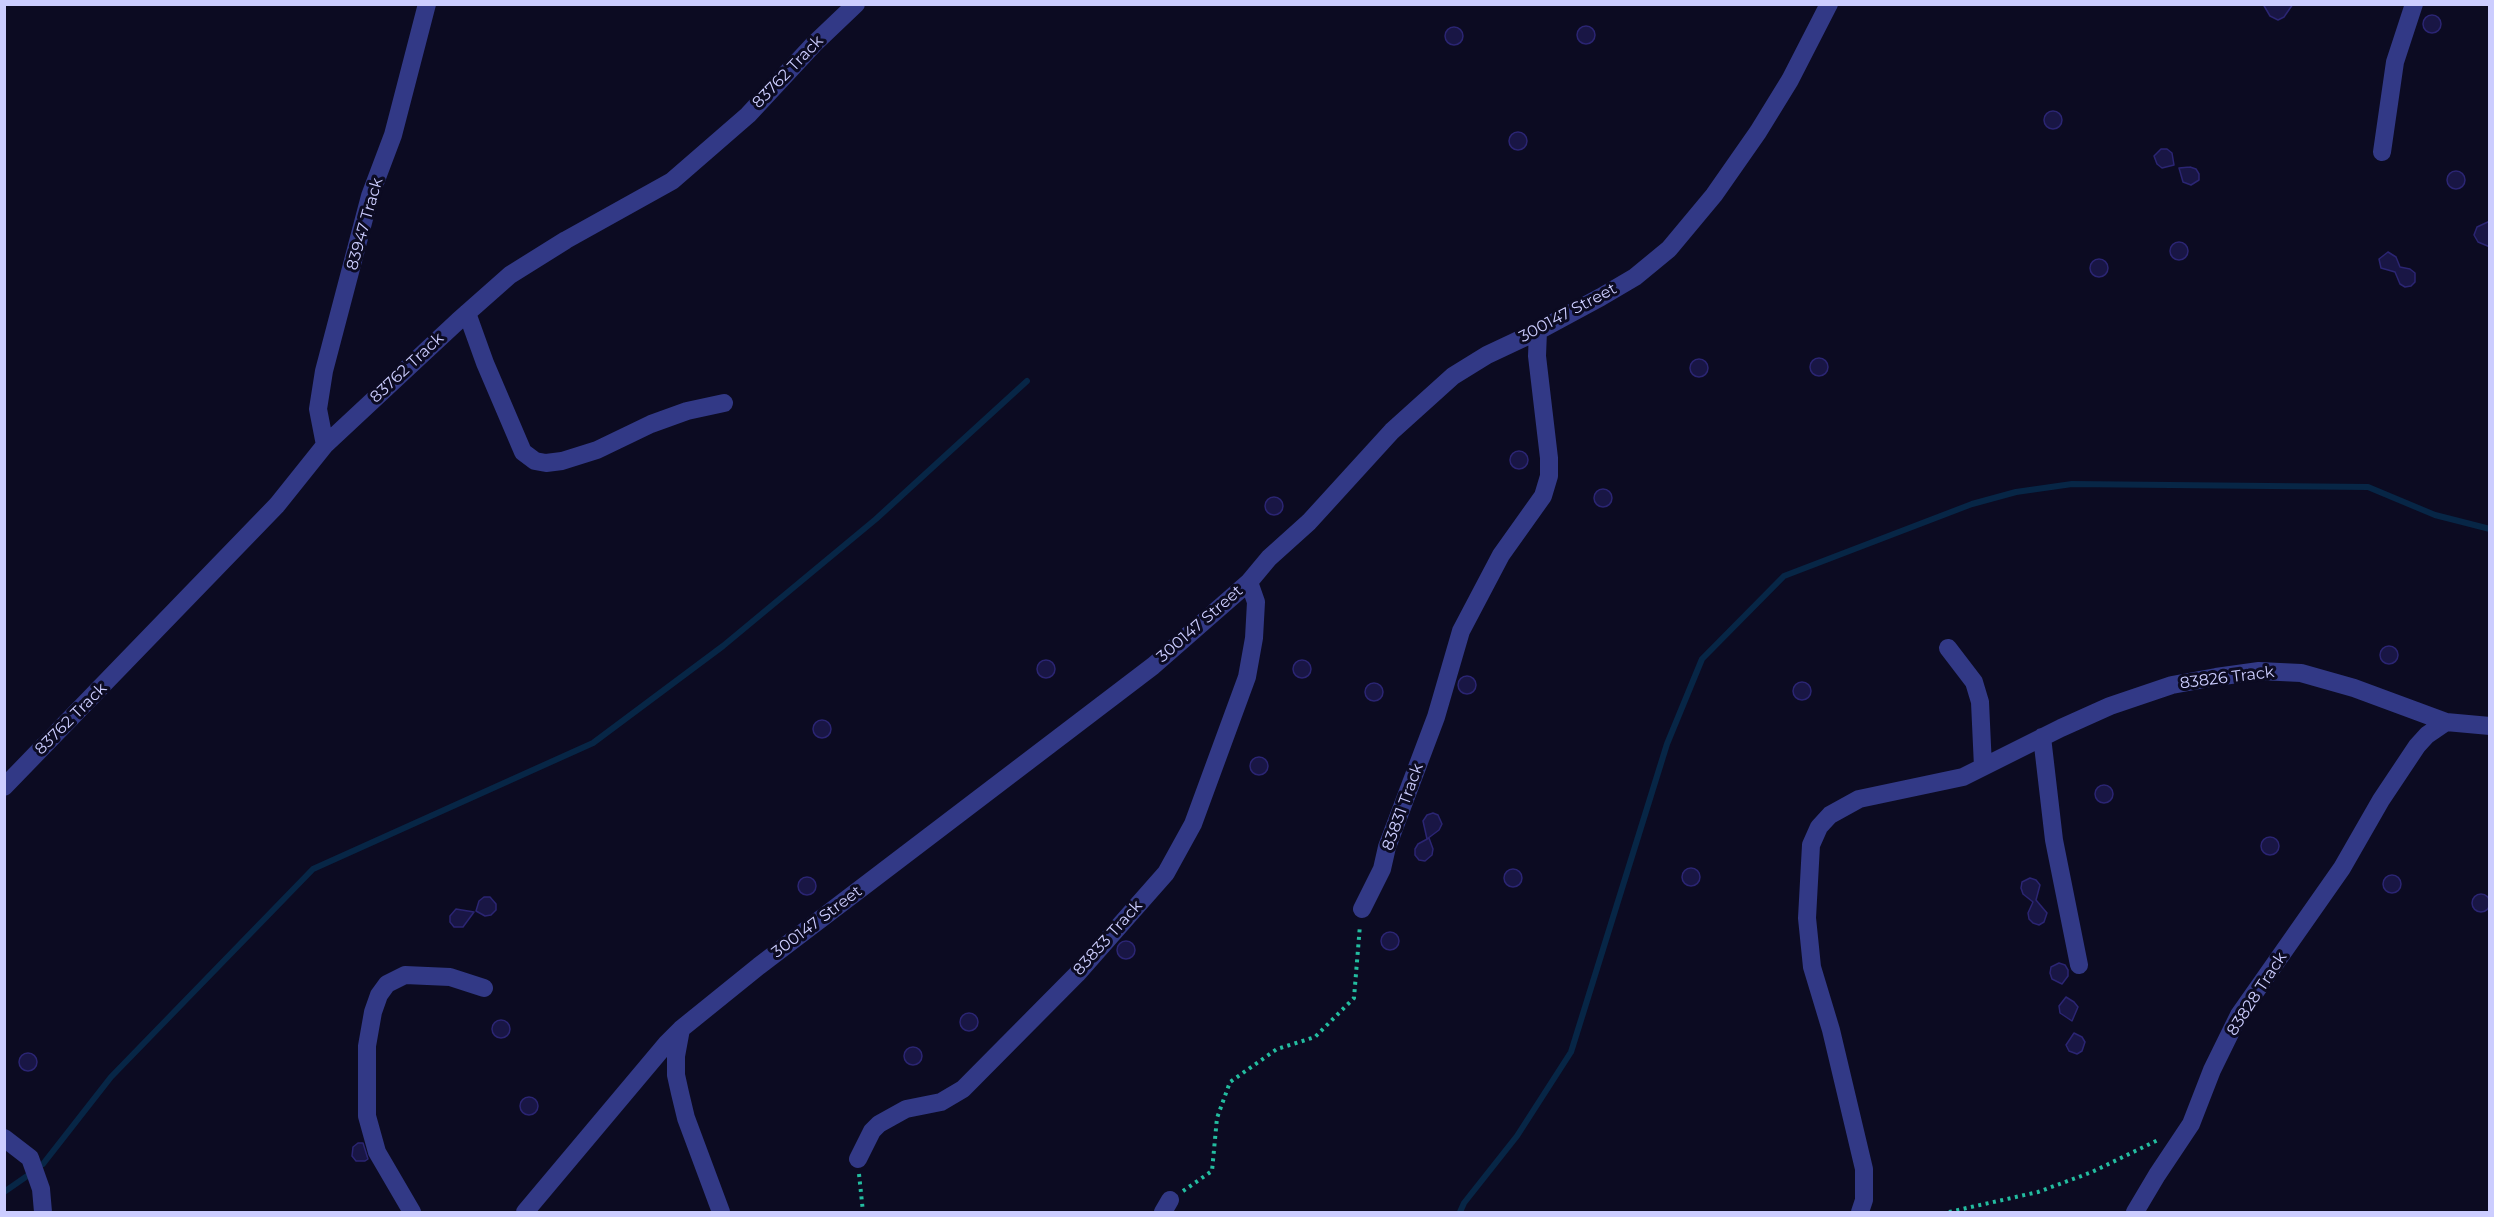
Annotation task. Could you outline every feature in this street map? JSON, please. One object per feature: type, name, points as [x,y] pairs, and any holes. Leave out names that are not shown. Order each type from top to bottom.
[{"type":"street","name":"83947 Track","points":[[324,445],[318,409],[324,371],[370,196],[393,135],[427,4]]},
{"type":"street","name":"83762 Track","points":[[4,787],[277,505],[324,445],[467,313],[510,275],[566,240],[672,181],[748,115],[814,44],[856,4]]},
{"type":"street","name":"300147 Street","points":[[525,1212],[681,1029],[759,966],[1153,666],[1249,582],[1269,558],[1309,522],[1392,431],[1453,376],[1487,355],[1538,331],[1635,277],[1669,249],[1714,195],[1758,132],[1790,80],[1829,4]]},
{"type":"street","points":[[2382,152],[2395,62],[2414,4]]},
{"type":"street","points":[[467,313],[485,363],[523,452],[535,461],[546,463],[562,461],[597,450],[687,411],[724,403]]},
{"type":"street","name":"83831 Track","points":[[1362,909],[1382,869],[1387,847],[1436,717],[1461,631],[1501,555],[1543,496],[1549,476],[1549,458],[1537,356],[1538,331]]},
{"type":"street","name":"83833 Track","points":[[858,1159],[872,1131],[879,1124],[906,1109],[941,1102],[963,1089],[1077,974],[1166,873],[1193,824],[1246,677],[1254,638],[1256,602],[1249,582]]},
{"type":"street","points":[[1947,648],[1974,682],[1980,702],[1983,766]]},
{"type":"street","name":"83826 Track","points":[[1860,1212],[1864,1200],[1864,1169],[1831,1030],[1812,966],[1807,918],[1811,845],[1819,827],[1843,807],[1859,799],[1963,777],[2110,706],[2172,685],[2259,671],[2293,672],[2317,676],[2446,722],[2490,726]]},
{"type":"street","name":"83828 Track","points":[[2136,1212],[2157,1174],[2191,1125],[2212,1070],[2238,1016],[2342,868],[2405,762],[2427,735],[2446,722]]},
{"type":"street","points":[[2042,737],[2054,840],[2079,965]]},
{"type":"street","points":[[412,1212],[378,1152],[367,1116],[367,1046],[373,1012],[379,995],[387,984],[405,975],[450,977],[484,988]]},
{"type":"street","points":[[681,1029],[676,1056],[676,1075],[686,1118],[721,1212]]},
{"type":"street","points":[[4,1138],[30,1158],[41,1189],[43,1212]]},
{"type":"path","points":[[1167,1206],[1212,1171],[1217,1118],[1230,1082],[1277,1049],[1316,1037],[1354,998],[1362,909]]},
{"type":"path","points":[[1949,1212],[2049,1188],[2092,1172],[2191,1125]]},
{"type":"path","points":[[858,1159],[863,1212]]},
{"type":"building","points":[[2263,4],[2293,4],[2284,17],[2278,20],[2270,16]]},
{"type":"building","points":[[2428,15],[2436,15],[2441,20],[2439,31],[2428,33],[2423,28],[2423,20]]},
{"type":"building","points":[[1582,26],[1590,26],[1595,31],[1593,42],[1582,44],[1577,39],[1577,31]]},
{"type":"building","points":[[1450,27],[1458,27],[1463,32],[1461,43],[1450,45],[1445,40],[1445,32]]},
{"type":"building","points":[[2049,111],[2057,111],[2062,116],[2060,127],[2049,129],[2044,124],[2044,116]]},
{"type":"building","points":[[1514,132],[1522,132],[1527,137],[1525,148],[1514,150],[1509,145],[1509,137]]},
{"type":"building","points":[[2161,149],[2167,149],[2172,153],[2174,165],[2162,168],[2157,164],[2154,156]]},
{"type":"building","points":[[2179,168],[2196,169],[2199,174],[2199,180],[2191,185],[2183,182]]},
{"type":"building","points":[[2452,171],[2460,171],[2465,176],[2463,187],[2452,189],[2447,184],[2447,176]]},
{"type":"building","points":[[2490,221],[2490,247],[2478,242],[2474,235],[2477,227]]},
{"type":"building","points":[[2175,242],[2183,242],[2188,247],[2186,258],[2175,260],[2170,255],[2170,247]]},
{"type":"building","points":[[2388,252],[2396,257],[2400,267],[2410,269],[2415,273],[2415,282],[2411,286],[2405,287],[2400,284],[2395,272],[2381,268],[2379,259]]},
{"type":"building","points":[[2095,259],[2103,259],[2108,264],[2106,275],[2095,277],[2090,272],[2090,264]]},
{"type":"building","points":[[1815,358],[1823,358],[1828,363],[1826,374],[1815,376],[1810,371],[1810,363]]},
{"type":"building","points":[[1695,359],[1703,359],[1708,364],[1706,375],[1695,377],[1690,372],[1690,364]]},
{"type":"building","points":[[1515,451],[1523,451],[1528,456],[1526,467],[1515,469],[1510,464],[1510,456]]},
{"type":"building","points":[[1599,489],[1607,489],[1612,494],[1610,505],[1599,507],[1594,502],[1594,494]]},
{"type":"building","points":[[1270,497],[1278,497],[1283,502],[1281,513],[1270,515],[1265,510],[1265,502]]},
{"type":"building","points":[[2385,646],[2393,646],[2398,651],[2396,662],[2385,664],[2380,659],[2380,651]]},
{"type":"building","points":[[1042,660],[1050,660],[1055,665],[1053,676],[1042,678],[1037,673],[1037,665]]},
{"type":"building","points":[[1298,660],[1306,660],[1311,665],[1309,676],[1298,678],[1293,673],[1293,665]]},
{"type":"building","points":[[1463,676],[1471,676],[1476,681],[1474,692],[1463,694],[1458,689],[1458,681]]},
{"type":"building","points":[[1798,682],[1806,682],[1811,687],[1809,698],[1798,700],[1793,695],[1793,687]]},
{"type":"building","points":[[1370,683],[1378,683],[1383,688],[1381,699],[1370,701],[1365,696],[1365,688]]},
{"type":"building","points":[[818,720],[826,720],[831,725],[829,736],[818,738],[813,733],[813,725]]},
{"type":"building","points":[[1255,757],[1263,757],[1268,762],[1266,773],[1255,775],[1250,770],[1250,762]]},
{"type":"building","points":[[2100,785],[2108,785],[2113,790],[2111,801],[2100,803],[2095,798],[2095,790]]},
{"type":"building","points":[[1433,813],[1438,815],[1442,824],[1439,830],[1427,839],[1423,821],[1427,815]]},
{"type":"building","points":[[2266,837],[2274,837],[2279,842],[2277,853],[2266,855],[2261,850],[2261,842]]},
{"type":"building","points":[[1429,838],[1433,849],[1432,855],[1425,861],[1419,860],[1415,855],[1415,849],[1418,844]]},
{"type":"building","points":[[1687,868],[1695,868],[1700,873],[1698,884],[1687,886],[1682,881],[1682,873]]},
{"type":"building","points":[[1509,869],[1517,869],[1522,874],[1520,885],[1509,887],[1504,882],[1504,874]]},
{"type":"building","points":[[2388,875],[2396,875],[2401,880],[2399,891],[2388,893],[2383,888],[2383,880]]},
{"type":"building","points":[[803,877],[811,877],[816,882],[814,893],[803,895],[798,890],[798,882]]},
{"type":"building","points":[[2030,878],[2036,880],[2040,885],[2036,900],[2047,913],[2044,922],[2039,925],[2029,919],[2028,913],[2033,902],[2023,894],[2021,888],[2022,882]]},
{"type":"building","points":[[2477,894],[2485,894],[2490,899],[2488,910],[2477,912],[2472,907],[2472,899]]},
{"type":"building","points":[[484,897],[490,897],[496,904],[496,910],[491,915],[485,916],[476,911],[479,901]]},
{"type":"building","points":[[456,909],[474,912],[463,927],[454,927],[450,922],[450,916]]},
{"type":"building","points":[[1386,932],[1394,932],[1399,937],[1397,948],[1386,950],[1381,945],[1381,937]]},
{"type":"building","points":[[1122,941],[1130,941],[1135,946],[1133,957],[1122,959],[1117,954],[1117,946]]},
{"type":"building","points":[[2059,963],[2065,965],[2068,970],[2068,976],[2062,984],[2052,979],[2050,973],[2051,967]]},
{"type":"building","points":[[2066,997],[2078,1007],[2072,1021],[2060,1013],[2059,1006]]},
{"type":"building","points":[[965,1013],[973,1013],[978,1018],[976,1029],[965,1031],[960,1026],[960,1018]]},
{"type":"building","points":[[497,1020],[505,1020],[510,1025],[508,1036],[497,1038],[492,1033],[492,1025]]},
{"type":"building","points":[[2074,1033],[2082,1037],[2085,1042],[2082,1051],[2077,1054],[2069,1051],[2066,1045]]},
{"type":"building","points":[[909,1047],[917,1047],[922,1052],[920,1063],[909,1065],[904,1060],[904,1052]]},
{"type":"building","points":[[24,1053],[32,1053],[37,1058],[35,1069],[24,1071],[19,1066],[19,1058]]},
{"type":"building","points":[[525,1097],[533,1097],[538,1102],[536,1113],[525,1115],[520,1110],[520,1102]]},
{"type":"building","points":[[358,1143],[363,1143],[368,1159],[365,1161],[356,1161],[352,1156],[353,1147]]},
{"type":"waterway","points":[[43,1164],[111,1077],[313,869],[593,743],[723,646],[876,519],[1027,381]]},
{"type":"waterway","points":[[1460,1212],[1464,1203],[1517,1136],[1571,1052],[1667,744],[1702,659],[1784,576],[1972,504],[2016,492],[2072,484],[2368,487],[2435,515],[2490,529]]},
{"type":"waterway","points":[[4,1192],[30,1174]]}]
